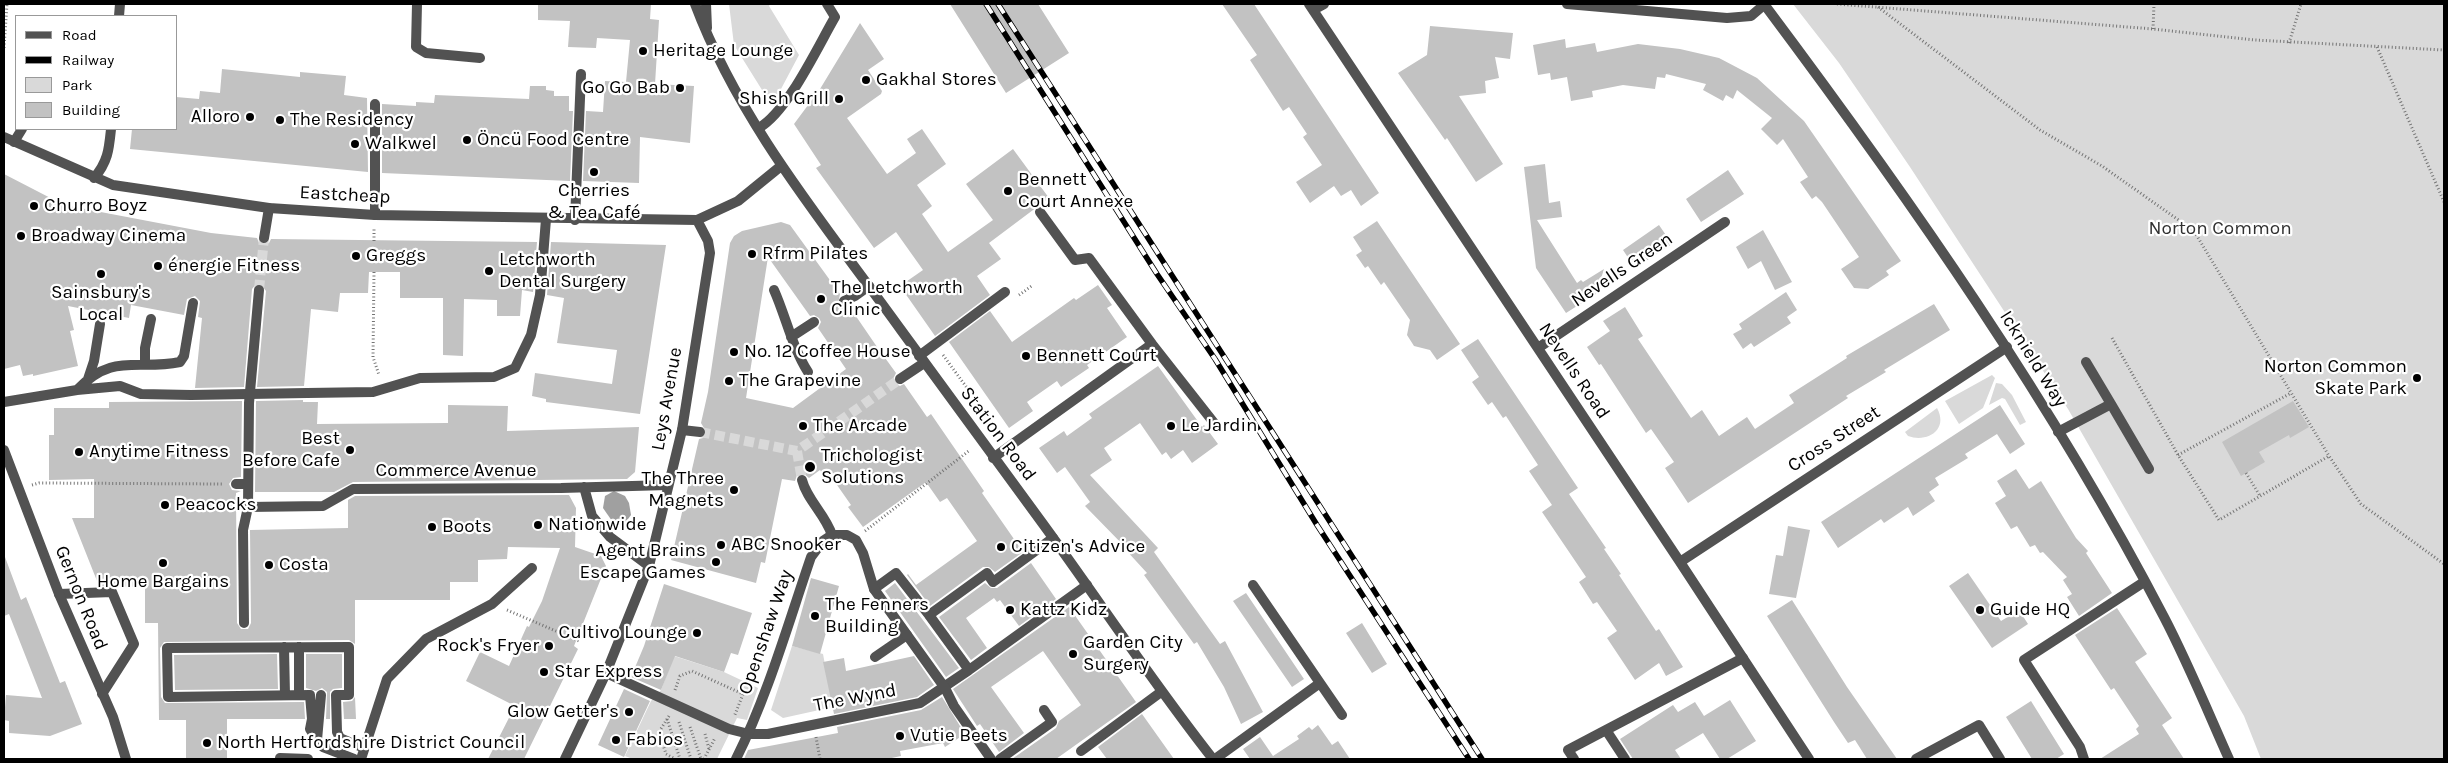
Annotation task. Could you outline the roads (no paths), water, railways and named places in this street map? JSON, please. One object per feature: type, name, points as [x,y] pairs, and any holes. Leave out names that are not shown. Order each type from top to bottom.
[{"type":"street","points":[[417,4],[416,48],[426,53],[480,58]]},
{"type":"street","name":"Station Road","points":[[695,4],[707,37],[720,64],[781,166],[1087,585],[1161,692],[1214,759]]},
{"type":"street","points":[[706,4],[707,37]]},
{"type":"street","points":[[760,128],[770,122],[784,106],[835,17],[827,4]]},
{"type":"street","points":[[1311,7],[1324,4]]},
{"type":"street","points":[[1567,4],[1726,18],[1751,16],[1764,4]]},
{"type":"street","name":"Icknield Way","points":[[1764,4],[1888,172],[2007,347],[2058,432],[2180,648],[2229,759]]},
{"type":"street","name":"Nevells Road","points":[[1311,7],[1809,759]]},
{"type":"street","points":[[575,220],[581,74]]},
{"type":"street","points":[[375,104],[375,215]]},
{"type":"street","points":[[14,142],[21,130]]},
{"type":"street","points":[[94,178],[104,166],[109,154],[111,130]]},
{"type":"street","name":"Eastcheap","points":[[4,137],[113,185],[269,208],[375,215],[575,220],[697,220]]},
{"type":"street","points":[[697,220],[738,202],[781,166]]},
{"type":"street","points":[[264,238],[269,208]]},
{"type":"street","points":[[1040,212],[1075,260],[1089,258],[1152,344],[1218,428]]},
{"type":"street","points":[[4,402],[77,390],[120,386],[141,394],[373,392],[420,378],[494,377],[515,368],[531,335],[540,295],[546,219]]},
{"type":"street","name":"Leys Avenue","points":[[565,759],[606,673],[649,566],[682,430],[710,253],[708,242],[697,220]]},
{"type":"street","name":"Nevells Green","points":[[1538,348],[1725,222]]},
{"type":"street","points":[[844,301],[869,286]]},
{"type":"street","points":[[244,623],[243,530],[248,507],[249,404],[259,290]]},
{"type":"street","points":[[774,290],[796,354],[808,372]]},
{"type":"street","points":[[900,379],[1005,292]]},
{"type":"street","points":[[77,390],[88,379],[121,364],[180,362],[184,356],[193,303]]},
{"type":"street","points":[[145,364],[145,348],[151,318]]},
{"type":"street","points":[[791,337],[814,322]]},
{"type":"street","points":[[88,379],[94,361],[100,324]]},
{"type":"street","points":[[994,458],[1152,344]]},
{"type":"street","name":"Cross Street","points":[[1680,562],[2007,347]]},
{"type":"street","points":[[2086,362],[2148,469]]},
{"type":"street","points":[[2058,432],[2111,404]]},
{"type":"street","points":[[682,430],[700,432]]},
{"type":"street","name":"Gernon Road","points":[[4,450],[60,594],[113,717],[126,759]]},
{"type":"street","points":[[802,480],[804,488],[827,520],[832,535],[847,535],[856,540],[863,553],[874,589],[944,688],[954,706],[991,759]]},
{"type":"street","points":[[236,484],[248,484]]},
{"type":"street","name":"Commerce Avenue","points":[[248,507],[323,506],[353,489],[668,485]]},
{"type":"street","points":[[584,487],[592,516],[610,537],[649,566]]},
{"type":"street","name":"Openshaw Way","points":[[736,759],[749,734],[811,557],[823,541],[832,535]]},
{"type":"street","points":[[929,615],[987,572],[993,582],[1052,538]]},
{"type":"street","points":[[361,759],[387,679],[426,639],[492,604],[532,568]]},
{"type":"street","points":[[874,589],[896,573],[969,670]]},
{"type":"street","points":[[2084,759],[2080,747],[2024,660],[2144,582]]},
{"type":"street","name":"The Wynd","points":[[606,673],[725,727],[749,734],[768,734],[920,703],[944,688],[1087,585]]},
{"type":"street","points":[[1253,585],[1342,715]]},
{"type":"street","points":[[60,594],[112,592],[134,644],[102,694]]},
{"type":"street","points":[[875,657],[907,635]]},
{"type":"street","points":[[284,647],[285,696]]},
{"type":"street","points":[[284,647],[349,647],[349,695],[168,697],[167,648],[284,647]]},
{"type":"street","points":[[299,647],[310,695],[317,740],[323,747],[354,759]]},
{"type":"street","points":[[1574,759],[1568,750],[1743,658]]},
{"type":"street","points":[[1214,759],[1320,683]]},
{"type":"street","points":[[1081,751],[1161,692]]},
{"type":"street","points":[[336,695],[336,732],[340,738],[364,748]]},
{"type":"street","points":[[1000,759],[1052,722],[1044,710]]},
{"type":"street","points":[[1916,759],[1979,725],[2000,759]]},
{"type":"street","points":[[1606,730],[1625,759]]},
{"type":"street","points":[[280,758],[308,759]]},
{"type":"tunnel","points":[[259,290],[264,238]]},
{"type":"tunnel","points":[[700,432],[797,451],[900,379]]},
{"type":"tunnel","points":[[797,451],[802,480]]},
{"type":"railway","points":[[986,4],[1157,274],[1215,359],[1317,525],[1469,759]]},
{"type":"railway","points":[[998,4],[1482,759]]},
{"type":"place","name":"Heritage Lounge","points":[[643,51]]},
{"type":"place","name":"Gakhal Stores","points":[[866,80]]},
{"type":"place","name":"Go Go Bab","points":[[680,88]]},
{"type":"place","name":"Shish Grill","points":[[839,99]]},
{"type":"place","name":"Alloro","points":[[250,117]]},
{"type":"place","name":"The Residency","points":[[280,120]]},
{"type":"place","name":"Öncü Food Centre","points":[[467,140]]},
{"type":"place","name":"Walkwel","points":[[355,144]]},
{"type":"place","name":"Cherries & Tea Café","points":[[594,172]]},
{"type":"place","name":"Bennett Court Annexe","points":[[1008,191]]},
{"type":"place","name":"Churro Boyz","points":[[34,206]]},
{"type":"place","name":"Broadway Cinema","points":[[21,236]]},
{"type":"place","name":"Rfrm Pilates","points":[[752,254]]},
{"type":"place","name":"Greggs","points":[[356,256]]},
{"type":"place","name":"énergie Fitness","points":[[158,266]]},
{"type":"place","name":"Letchworth Dental Surgery","points":[[489,271]]},
{"type":"place","name":"Sainsbury's Local","points":[[101,274]]},
{"type":"place","name":"The Letchworth Clinic","points":[[821,299]]},
{"type":"place","name":"No. 12 Coffee House","points":[[734,352]]},
{"type":"place","name":"Bennett Court","points":[[1026,356]]},
{"type":"place","name":"Norton Common Skate Park","points":[[2417,378]]},
{"type":"place","name":"The Grapevine","points":[[729,381]]},
{"type":"place","name":"The Arcade","points":[[803,426]]},
{"type":"place","name":"Le Jardin","points":[[1171,426]]},
{"type":"place","name":"Best Before Cafe","points":[[350,450]]},
{"type":"place","name":"Anytime Fitness","points":[[79,452]]},
{"type":"place","name":"Trichologist Solutions","points":[[810,467]]},
{"type":"place","name":"The Three Magnets","points":[[734,490]]},
{"type":"place","name":"Peacocks","points":[[165,505]]},
{"type":"place","name":"Nationwide","points":[[538,525]]},
{"type":"place","name":"Boots","points":[[432,527]]},
{"type":"place","name":"ABC Snooker","points":[[721,545]]},
{"type":"place","name":"Citizen's Advice","points":[[1001,547]]},
{"type":"place","name":"Agent Brains Escape Games","points":[[716,562]]},
{"type":"place","name":"Home Bargains","points":[[163,563]]},
{"type":"place","name":"Costa","points":[[269,565]]},
{"type":"place","name":"Kattz Kidz","points":[[1010,610]]},
{"type":"place","name":"Guide HQ","points":[[1980,610]]},
{"type":"place","name":"The Fenners Building","points":[[815,616]]},
{"type":"place","name":"Cultivo Lounge","points":[[697,633]]},
{"type":"place","name":"Rock's Fryer","points":[[549,646]]},
{"type":"place","name":"Garden City Surgery","points":[[1073,654]]},
{"type":"place","name":"Star Express","points":[[544,672]]},
{"type":"place","name":"Glow Getter's","points":[[629,712]]},
{"type":"place","name":"Vutie Beets","points":[[900,736]]},
{"type":"place","name":"Fabios","points":[[616,740]]},
{"type":"place","name":"North Hertfordshire District Council","points":[[207,743]]},
{"type":"park label","name":"Norton Common","points":[[2220,229]]}]
